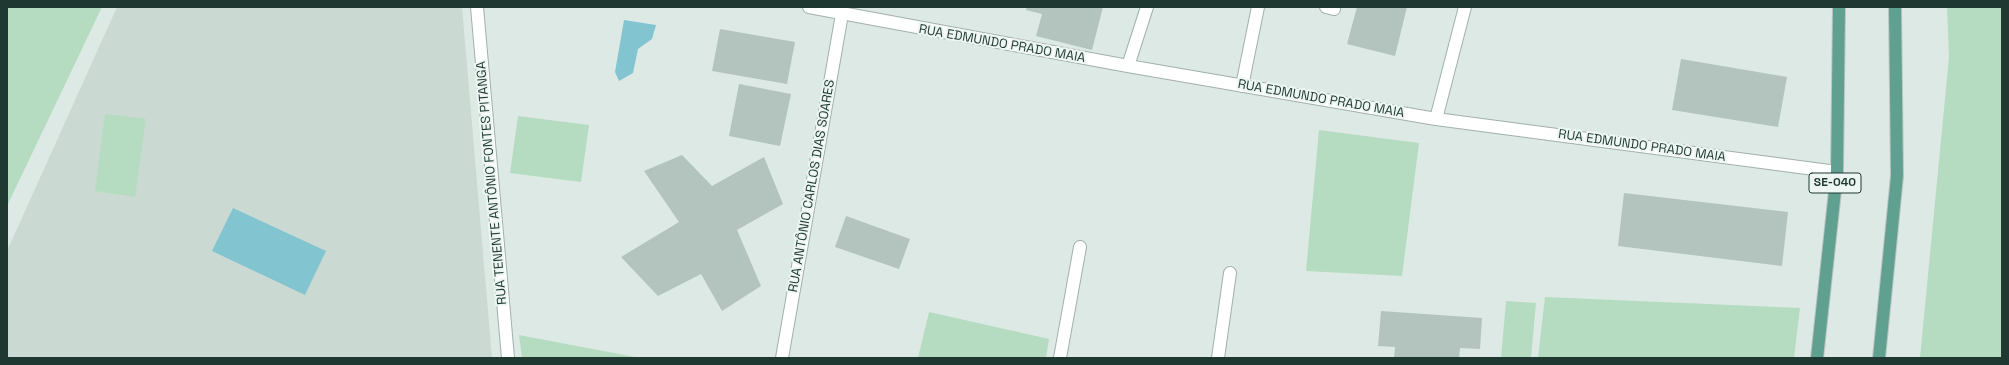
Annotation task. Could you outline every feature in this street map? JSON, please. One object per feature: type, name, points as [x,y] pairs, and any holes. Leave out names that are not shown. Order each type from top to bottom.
[{"type":"main road","name":"SE-040","points":[[1817,358],[1837,172],[1839,7]]},
{"type":"main road","points":[[1879,358],[1897,176],[1895,7]]},
{"type":"street","name":"RUA TENENTE ANTÔNIO FONTES PITANGA","points":[[477,7],[508,358]]},
{"type":"street","name":"RUA EDMUNDO PRADO MAIA","points":[[809,7],[1128,66],[1436,119],[1837,172]]},
{"type":"street","points":[[1128,66],[1146,7]]},
{"type":"street","points":[[1242,86],[1258,7]]},
{"type":"street","points":[[1436,119],[1465,7]]},
{"type":"street","name":"RUA ANTÔNIO CARLOS DIAS SOARES","points":[[782,358],[842,14]]},
{"type":"street","points":[[1060,358],[1080,247]]},
{"type":"street","points":[[1218,358],[1230,273]]},
{"type":"shaded area","points":[[117,7],[462,7],[492,358],[7,358],[7,251]]},
{"type":"green space","points":[[7,7],[102,7],[7,206]]},
{"type":"green space","points":[[1947,7],[2002,7],[2002,358],[1920,358],[1949,57]]},
{"type":"green space","points":[[105,114],[146,119],[135,197],[95,191]]},
{"type":"green space","points":[[518,116],[589,125],[581,182],[510,173]]},
{"type":"green space","points":[[1319,130],[1419,143],[1402,276],[1306,271]]},
{"type":"green space","points":[[1545,297],[1800,308],[1794,358],[1538,358]]},
{"type":"green space","points":[[1506,301],[1536,303],[1531,358],[1501,358]]},
{"type":"green space","points":[[929,312],[1049,339],[1046,358],[918,358]]},
{"type":"green space","points":[[519,335],[640,358],[522,358]]},
{"type":"water","points":[[624,20],[656,25],[652,39],[638,49],[633,73],[619,81],[615,72]]},
{"type":"water","points":[[233,208],[326,251],[305,295],[212,251]]},
{"type":"building","points":[[1027,7],[1103,7],[1092,50],[1036,36],[1042,14],[1026,10]]},
{"type":"building","points":[[1357,7],[1407,7],[1395,56],[1347,44]]},
{"type":"building","points":[[720,29],[795,42],[787,84],[712,71]]},
{"type":"building","points":[[1681,59],[1787,77],[1778,127],[1672,110]]},
{"type":"building","points":[[739,84],[791,94],[780,146],[729,136]]},
{"type":"building","points":[[682,155],[712,186],[764,157],[783,204],[737,230],[761,286],[722,311],[701,274],[658,296],[621,257],[679,222],[644,171]]},
{"type":"building","points":[[1624,193],[1788,212],[1782,266],[1618,246]]},
{"type":"building","points":[[846,216],[910,239],[899,269],[835,247]]},
{"type":"building","points":[[1381,311],[1482,318],[1480,349],[1460,348],[1459,358],[1394,358],[1395,347],[1378,346]]}]
